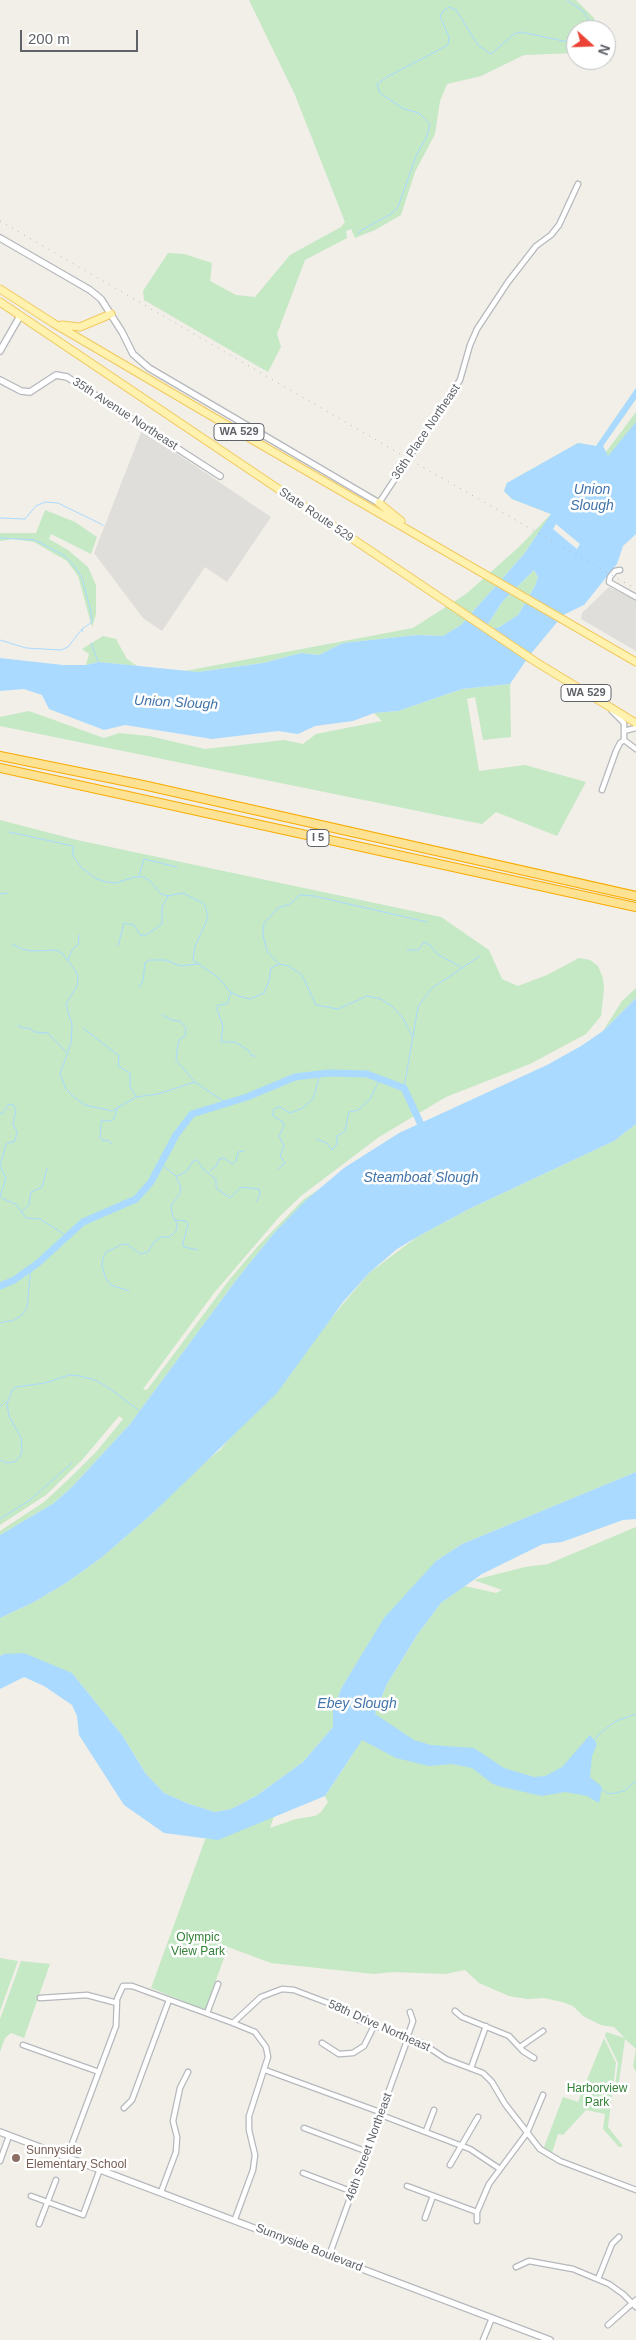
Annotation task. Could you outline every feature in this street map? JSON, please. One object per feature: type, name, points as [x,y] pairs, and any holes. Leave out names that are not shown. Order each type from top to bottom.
[{"type":"highway","name":"I 5","points":[[0,756],[143,785],[636,896]]},
{"type":"highway","name":"I 5","points":[[0,768],[636,907]]},
{"type":"main road","name":"WA 529","points":[[0,289],[53,323],[565,621],[634,659]]},
{"type":"main road","name":"State Route 529","points":[[0,302],[536,662],[636,723]]},
{"type":"main road","points":[[53,323],[71,328],[80,327],[111,314]]},
{"type":"main road","points":[[379,503],[419,536]]},
{"type":"street","name":"36th Place Northeast","points":[[379,503],[460,380],[470,345],[477,329],[508,282],[536,246],[551,235],[559,225],[578,184]]},
{"type":"street","points":[[0,238],[90,290],[101,299],[133,354],[145,366],[379,503]]},
{"type":"street","points":[[0,351],[20,316]]},
{"type":"street","name":"35th Avenue Northeast","points":[[0,380],[21,391],[30,392],[56,375],[67,377],[220,476]]},
{"type":"street","points":[[620,570],[615,571],[610,577],[609,582],[636,597]]},
{"type":"street","points":[[602,790],[616,751],[624,740],[621,720],[604,704]]},
{"type":"street","points":[[624,731],[636,728]]},
{"type":"street","points":[[624,740],[636,749]]},
{"type":"street","points":[[207,2013],[218,1984]]},
{"type":"street","points":[[67,2156],[116,2026],[117,2003],[123,1986],[127,1985],[207,2013],[255,2032],[266,2047],[268,2057],[249,2116],[249,2130],[255,2155],[253,2170],[235,2219]]},
{"type":"street","name":"58th Drive Northeast","points":[[233,2023],[261,1997],[275,1991],[288,1989],[336,2006],[374,2026],[422,2043],[446,2059],[483,2073],[492,2082],[526,2134],[540,2149],[554,2158],[636,2190]]},
{"type":"street","points":[[40,1998],[87,1995],[117,2003]]},
{"type":"street","points":[[124,2108],[132,2100],[169,2000]]},
{"type":"street","name":"46th Street Northeast","points":[[329,2256],[408,2038],[413,2021],[410,2012]]},
{"type":"street","points":[[455,2012],[462,2017],[509,2036],[534,2058]]},
{"type":"street","points":[[322,2043],[339,2054],[352,2053],[364,2046],[374,2026]]},
{"type":"street","points":[[471,2068],[486,2026]]},
{"type":"street","points":[[520,2047],[543,2031]]},
{"type":"street","points":[[23,2045],[99,2072]]},
{"type":"street","points":[[265,2070],[377,2111],[381,2115],[463,2146],[500,2169]]},
{"type":"street","points":[[161,2192],[176,2152],[177,2137],[173,2122],[180,2088],[188,2072]]},
{"type":"street","points":[[477,2221],[477,2212],[489,2184],[526,2134],[543,2095]]},
{"type":"street","points":[[426,2131],[434,2110]]},
{"type":"street","points":[[450,2165],[478,2118]]},
{"type":"street","points":[[304,2128],[368,2152]]},
{"type":"street","points":[[0,2132],[9,2136],[0,2161]]},
{"type":"street","name":"Sunnyside Boulevard","points":[[9,2136],[235,2219],[550,2340]]},
{"type":"street","points":[[31,2196],[83,2215],[100,2169]]},
{"type":"street","points":[[303,2173],[353,2192]]},
{"type":"street","points":[[38,2224],[56,2180]]},
{"type":"street","points":[[407,2186],[477,2212]]},
{"type":"street","points":[[426,2218],[433,2196]]},
{"type":"street","points":[[598,2279],[612,2244],[619,2237]]},
{"type":"street","points":[[516,2267],[529,2261],[569,2268],[616,2288],[634,2301],[636,2307]]},
{"type":"street","points":[[608,2324],[634,2301]]},
{"type":"street","points":[[484,2340],[492,2318]]},
{"type":"shaded area","points":[[142,430],[271,517],[227,582],[205,567],[162,631],[143,618],[94,553]]},
{"type":"shaded area","points":[[609,587],[636,600],[636,651],[581,619],[582,613]]},
{"type":"green space","points":[[249,0],[576,0],[594,18],[594,20],[566,20],[566,53],[524,55],[481,76],[447,84],[440,101],[435,134],[415,172],[401,215],[375,230],[355,238],[351,229],[346,231],[347,238],[305,260],[277,334],[281,347],[268,372],[144,300],[143,291],[168,253],[184,254],[212,263],[210,281],[236,295],[255,297],[290,255],[341,227],[345,222],[295,95]]},
{"type":"green space","points":[[636,388],[636,399],[603,446],[606,452],[636,412],[636,476],[537,535],[524,554],[461,625],[443,636],[417,635],[343,643],[319,655],[301,653],[263,663],[198,672],[185,671],[413,628],[466,594],[519,547],[551,514],[512,499],[504,491],[507,483],[578,443],[596,446]]},
{"type":"green space","points":[[45,510],[75,522],[97,537],[91,554],[51,534],[49,539],[68,550],[88,567],[96,585],[96,614],[92,627],[78,576],[67,561],[34,542],[13,539],[0,541],[0,533],[36,533]]},
{"type":"green space","points":[[534,570],[538,577],[535,586],[518,615],[498,628],[489,628],[488,624],[502,602]]},
{"type":"green space","points":[[103,636],[116,639],[127,659],[137,666],[99,662],[86,665],[89,654],[82,649]]},
{"type":"green space","points":[[510,684],[511,737],[483,740],[475,697],[467,699],[479,771],[525,765],[586,782],[557,836],[496,812],[482,824],[0,726],[0,717],[29,711],[104,738],[119,733],[149,736],[205,749],[284,740],[303,744],[316,734],[382,721],[374,713],[398,711],[462,689]]},
{"type":"green space","points":[[0,820],[77,840],[441,917],[489,950],[502,979],[518,986],[547,975],[579,958],[590,960],[598,966],[603,978],[604,989],[601,1016],[586,1034],[530,1064],[446,1097],[379,1137],[301,1196],[280,1216],[214,1293],[143,1389],[147,1390],[230,1279],[258,1246],[304,1199],[321,1188],[274,1233],[237,1279],[130,1424],[72,1487],[54,1503],[0,1535],[0,1531],[44,1502],[71,1477],[97,1451],[123,1419],[119,1416],[82,1460],[46,1495],[0,1525]]},
{"type":"green space","points":[[636,988],[636,998],[603,1031],[622,1001]]},
{"type":"green space","points":[[636,1124],[636,1472],[462,1544],[436,1561],[362,1655],[342,1687],[333,1710],[333,1727],[303,1762],[256,1796],[231,1809],[215,1812],[189,1804],[164,1793],[146,1774],[122,1735],[72,1673],[4,1654],[0,1656],[0,1618],[34,1602],[66,1583],[101,1558],[153,1513],[196,1469],[220,1450],[369,1273],[417,1237],[469,1209],[614,1141]]},
{"type":"green space","name":"Olympic View Park","points":[[636,1527],[636,2049],[625,2039],[619,2082],[615,2087],[618,2063],[605,2036],[606,2032],[625,2038],[614,2027],[601,2025],[583,2016],[573,2006],[562,2002],[544,1998],[527,1999],[509,1996],[479,1983],[465,1970],[445,1974],[393,1972],[374,1974],[271,1963],[228,1947],[204,2013],[187,2007],[188,2003],[151,1988],[206,1837],[274,1816],[270,1828],[296,1819],[315,1816],[321,1812],[328,1802],[325,1796],[351,1757],[375,1714],[387,1684],[417,1635],[441,1603],[465,1586],[496,1593],[502,1590],[474,1580],[525,1567],[548,1564]]},
{"type":"green space","points":[[0,1958],[18,1961],[0,2011]]},
{"type":"green space","points":[[21,1961],[50,1964],[24,2038],[11,2033],[5,2038],[0,2052],[0,2019]]},
{"type":"green space","name":"Harborview Park","points":[[604,2038],[616,2063],[608,2127],[623,2146],[619,2147],[603,2129],[605,2114],[586,2110],[563,2135],[558,2134],[552,2153],[544,2147],[563,2097],[578,2102]]},
{"type":"green space","points":[[636,2049],[636,2072],[633,2066]]},
{"type":"water","name":"Union Slough","points":[[636,388],[636,399],[603,446],[608,456],[636,422],[636,534],[623,546],[617,564],[584,605],[563,615],[529,656],[510,684],[462,689],[398,711],[374,713],[353,721],[315,726],[298,734],[278,731],[212,739],[125,725],[104,730],[49,709],[42,695],[24,689],[0,691],[0,658],[63,665],[86,665],[99,662],[198,672],[263,663],[301,653],[319,655],[343,643],[417,635],[443,636],[461,625],[524,554],[551,514],[512,499],[504,491],[507,483],[578,443],[596,446]],"holes":[[[534,570],[538,577],[535,586],[518,615],[498,628],[489,628],[488,624],[502,602]]]},
{"type":"water","name":"Steamboat Slough","points":[[636,998],[636,1124],[614,1141],[469,1209],[397,1249],[369,1273],[343,1302],[277,1393],[153,1513],[101,1558],[66,1583],[34,1602],[0,1618],[0,1535],[54,1503],[72,1487],[130,1424],[237,1279],[274,1233],[305,1201],[344,1168],[399,1133],[547,1065],[581,1046],[603,1031]]},
{"type":"water","name":"Ebey Slough","points":[[636,1472],[636,1519],[623,1520],[562,1542],[543,1544],[482,1574],[441,1603],[417,1635],[387,1684],[375,1714],[414,1740],[431,1745],[474,1748],[504,1768],[534,1777],[545,1776],[562,1767],[590,1735],[597,1744],[592,1756],[590,1777],[602,1787],[599,1803],[587,1796],[565,1792],[542,1796],[502,1787],[493,1784],[472,1768],[452,1764],[429,1766],[396,1758],[362,1740],[325,1796],[218,1840],[164,1833],[124,1805],[79,1735],[77,1716],[72,1705],[44,1686],[24,1677],[0,1689],[0,1656],[4,1654],[24,1653],[72,1673],[122,1735],[146,1774],[164,1793],[189,1804],[215,1812],[231,1809],[256,1796],[303,1762],[333,1727],[333,1710],[342,1687],[384,1618],[436,1561],[462,1544]]},
{"type":"pier","points":[[556,524],[580,544],[577,549],[553,529]]},
{"type":"waterway","points":[[567,0],[584,12],[589,20]]},
{"type":"waterway","points":[[358,234],[360,231],[391,214],[398,207],[416,156],[426,138],[430,124],[419,113],[404,109],[380,93],[377,84],[448,45],[449,37],[440,16],[444,10],[449,7],[456,10],[478,45],[491,54],[514,34],[521,32],[566,41]]},
{"type":"waterway","points":[[0,518],[25,519],[36,506],[45,502],[58,503],[103,525]]},
{"type":"waterway","points":[[0,538],[35,540],[65,556],[75,567],[82,578],[92,622],[82,629],[83,632]]},
{"type":"waterway","points":[[0,640],[26,648],[61,650],[68,647],[82,629]]},
{"type":"waterway","points":[[91,643],[99,664]]},
{"type":"waterway","points":[[9,832],[73,846],[73,856],[82,868],[95,878],[116,883],[134,877],[144,877],[161,894],[168,896],[183,893],[201,902],[205,905],[208,918],[195,946],[193,960],[219,978],[229,991],[238,996],[250,999],[264,993],[269,981],[271,968],[279,964],[289,966],[302,975],[316,1005],[338,1009],[367,996],[381,999],[393,1007],[402,1017],[413,1037]]},
{"type":"waterway","points":[[139,876],[144,859],[177,867]]},
{"type":"waterway","points":[[0,894],[7,893]]},
{"type":"waterway","points":[[279,964],[267,951],[263,935],[264,923],[278,908],[290,904],[300,895],[314,896],[427,922]]},
{"type":"waterway","points":[[118,946],[124,923],[134,925],[140,935],[146,935],[162,924],[162,907],[168,896]]},
{"type":"waterway","points":[[68,960],[72,950],[78,945],[79,935]]},
{"type":"waterway","points":[[407,950],[418,950],[424,942],[430,945],[437,954],[461,967]]},
{"type":"waterway","points":[[12,944],[31,951],[56,950],[62,953],[78,977],[77,986],[66,1004],[72,1025],[71,1043],[60,1074],[66,1089],[74,1097],[85,1105],[112,1111],[136,1097],[158,1094],[195,1082],[226,1103]]},
{"type":"waterway","points":[[404,1088],[418,1007],[431,989],[480,956]]},
{"type":"waterway","points":[[139,987],[143,981],[145,963],[149,960],[166,960],[180,966],[198,964]]},
{"type":"waterway","points":[[231,992],[227,1004],[218,1005],[217,1009],[223,1026],[221,1042],[235,1042],[248,1050],[252,1056],[256,1056]]},
{"type":"waterway","points":[[162,1015],[172,1020],[180,1021],[186,1028],[185,1036],[180,1039],[178,1044],[176,1060],[195,1082]]},
{"type":"waterway","points":[[18,1025],[22,1028],[29,1028],[34,1032],[48,1033],[66,1052]]},
{"type":"waterway","points":[[83,1028],[119,1056],[118,1066],[130,1073],[130,1087],[136,1096]]},
{"type":"waterway","points":[[0,1286],[14,1280],[38,1263],[83,1222],[136,1199],[151,1182],[176,1135],[192,1114],[247,1097],[295,1077],[328,1073],[367,1074],[404,1088],[424,1131]]},
{"type":"waterway","points":[[278,1169],[285,1163],[280,1156],[284,1146],[279,1136],[284,1126],[283,1122],[273,1116],[273,1112],[275,1108],[280,1107],[290,1113],[301,1109],[313,1099],[320,1074]]},
{"type":"waterway","points":[[317,1139],[327,1143],[332,1150],[337,1144],[337,1136],[345,1131],[349,1112],[358,1110],[370,1099],[380,1079]]},
{"type":"waterway","points":[[0,1113],[2,1114],[9,1104],[13,1105],[16,1109],[13,1124],[17,1132],[15,1141],[6,1144],[0,1166],[6,1178],[0,1196],[16,1204],[26,1218],[40,1219],[67,1236]]},
{"type":"waterway","points":[[112,1144],[107,1140],[103,1141],[100,1137],[101,1124],[102,1120],[110,1121],[114,1119],[117,1109]]},
{"type":"waterway","points":[[210,1171],[217,1165],[219,1159],[224,1158],[232,1164],[236,1161],[238,1152],[244,1151]]},
{"type":"waterway","points":[[177,1176],[186,1172],[194,1160],[197,1160],[203,1169],[216,1179],[216,1188],[230,1198],[241,1187],[259,1189],[260,1195],[256,1202]]},
{"type":"waterway","points":[[129,1291],[111,1285],[106,1279],[102,1267],[103,1258],[106,1252],[127,1244],[140,1254],[148,1252],[154,1242],[161,1237],[170,1237],[176,1231],[177,1224],[172,1214],[171,1206],[180,1193],[181,1188],[176,1176],[161,1164]]},
{"type":"waterway","points":[[21,1212],[29,1205],[31,1192],[42,1187],[47,1168]]},
{"type":"waterway","points":[[175,1220],[186,1221],[188,1225],[183,1243],[184,1247],[198,1250]]},
{"type":"waterway","points":[[0,1323],[14,1320],[21,1316],[27,1308],[31,1267]]},
{"type":"waterway","points":[[0,1460],[7,1463],[14,1462],[22,1452],[21,1438],[9,1416],[7,1404],[12,1390],[16,1387],[45,1383],[69,1375],[80,1376],[95,1380],[109,1388],[141,1412]]},
{"type":"waterway","points":[[0,1407],[6,1401]]},
{"type":"waterway","points":[[0,1519],[30,1500],[72,1463]]},
{"type":"waterway","points":[[593,1742],[600,1733],[616,1721],[636,1714]]},
{"type":"waterway","points":[[602,1790],[610,1794],[624,1791],[636,1781]]},
{"type":"railway","points":[[0,221],[636,589]]},
{"type":"place","name":"Sunnyside Elementary School","points":[[16,2158]]}]
